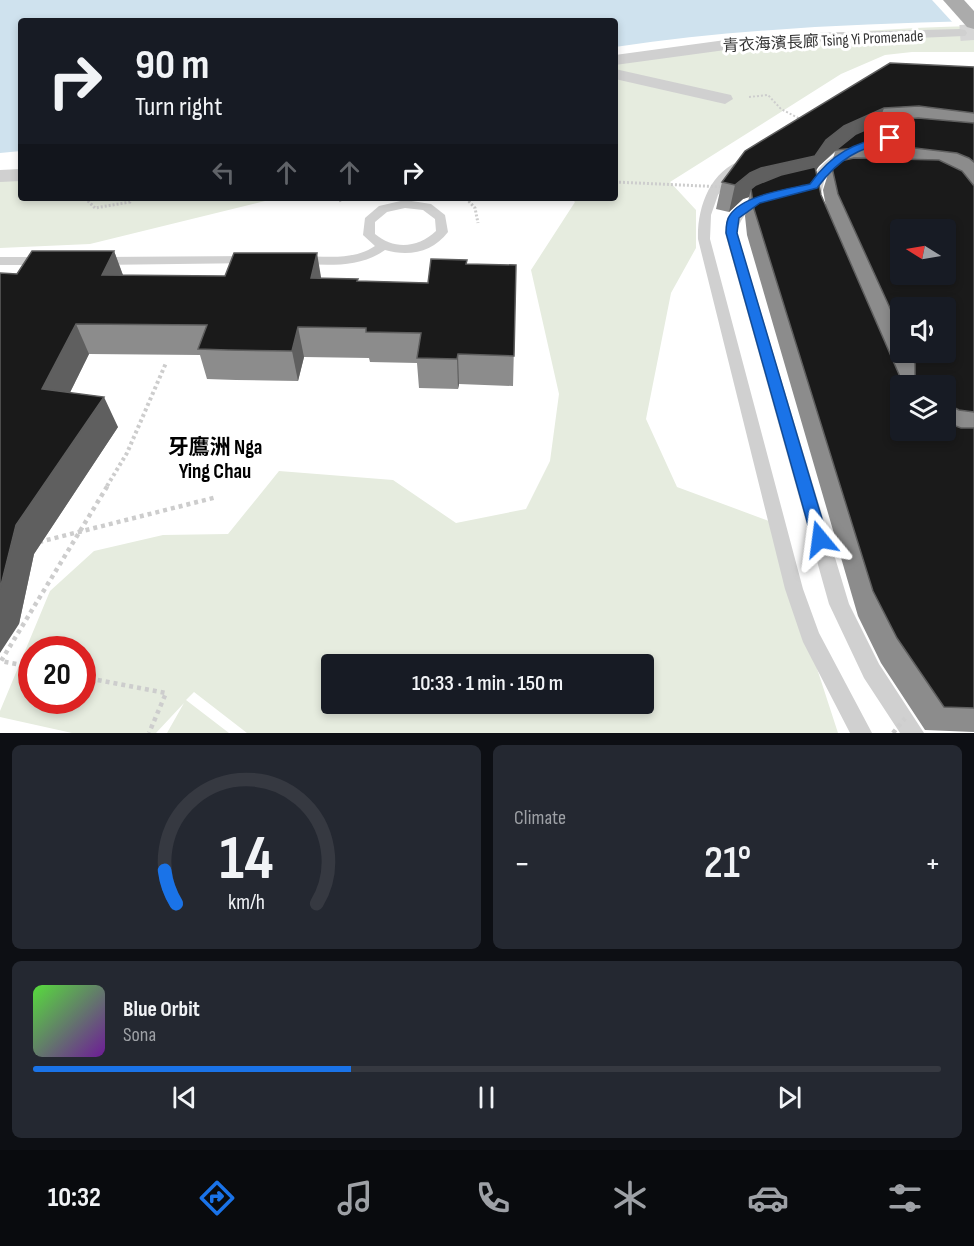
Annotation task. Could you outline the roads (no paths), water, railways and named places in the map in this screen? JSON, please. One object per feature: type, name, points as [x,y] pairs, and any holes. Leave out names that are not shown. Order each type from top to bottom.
[{"type":"main road","points":[[953,0],[967,28]]},
{"type":"street","name":"青衣海濱長廊 Tsing Yi Promenade","points":[[618,60],[770,39],[967,28]]},
{"type":"street","points":[[618,75],[725,99]]},
{"type":"street","points":[[0,176],[18,175]]},
{"type":"lane","points":[[808,187],[826,168],[854,148]]},
{"type":"lane","points":[[757,154],[731,171],[711,195],[702,220],[704,238],[794,589],[810,636],[861,733]]},
{"type":"lane","points":[[808,187],[834,180]]},
{"type":"lane","points":[[808,187],[819,212]]},
{"type":"lane","points":[[775,195],[740,210],[734,217],[731,233],[839,604],[873,678],[909,725]]},
{"type":"lane","points":[[83,261],[354,260],[373,254],[383,246],[406,249],[428,244],[442,232],[441,218],[427,207],[416,205],[383,209],[369,221],[367,228],[369,235],[383,246]]},
{"type":"lane","points":[[0,261],[59,261]]},
{"type":"water","points":[[0,0],[974,0],[974,21],[794,28],[618,47],[618,18],[18,18],[18,151],[0,153]]},
{"type":"tunnel","points":[[960,33],[974,32]]},
{"type":"district","name":"牙鷹洲 Nga Ying Chau","points":[[215,459]]}]
